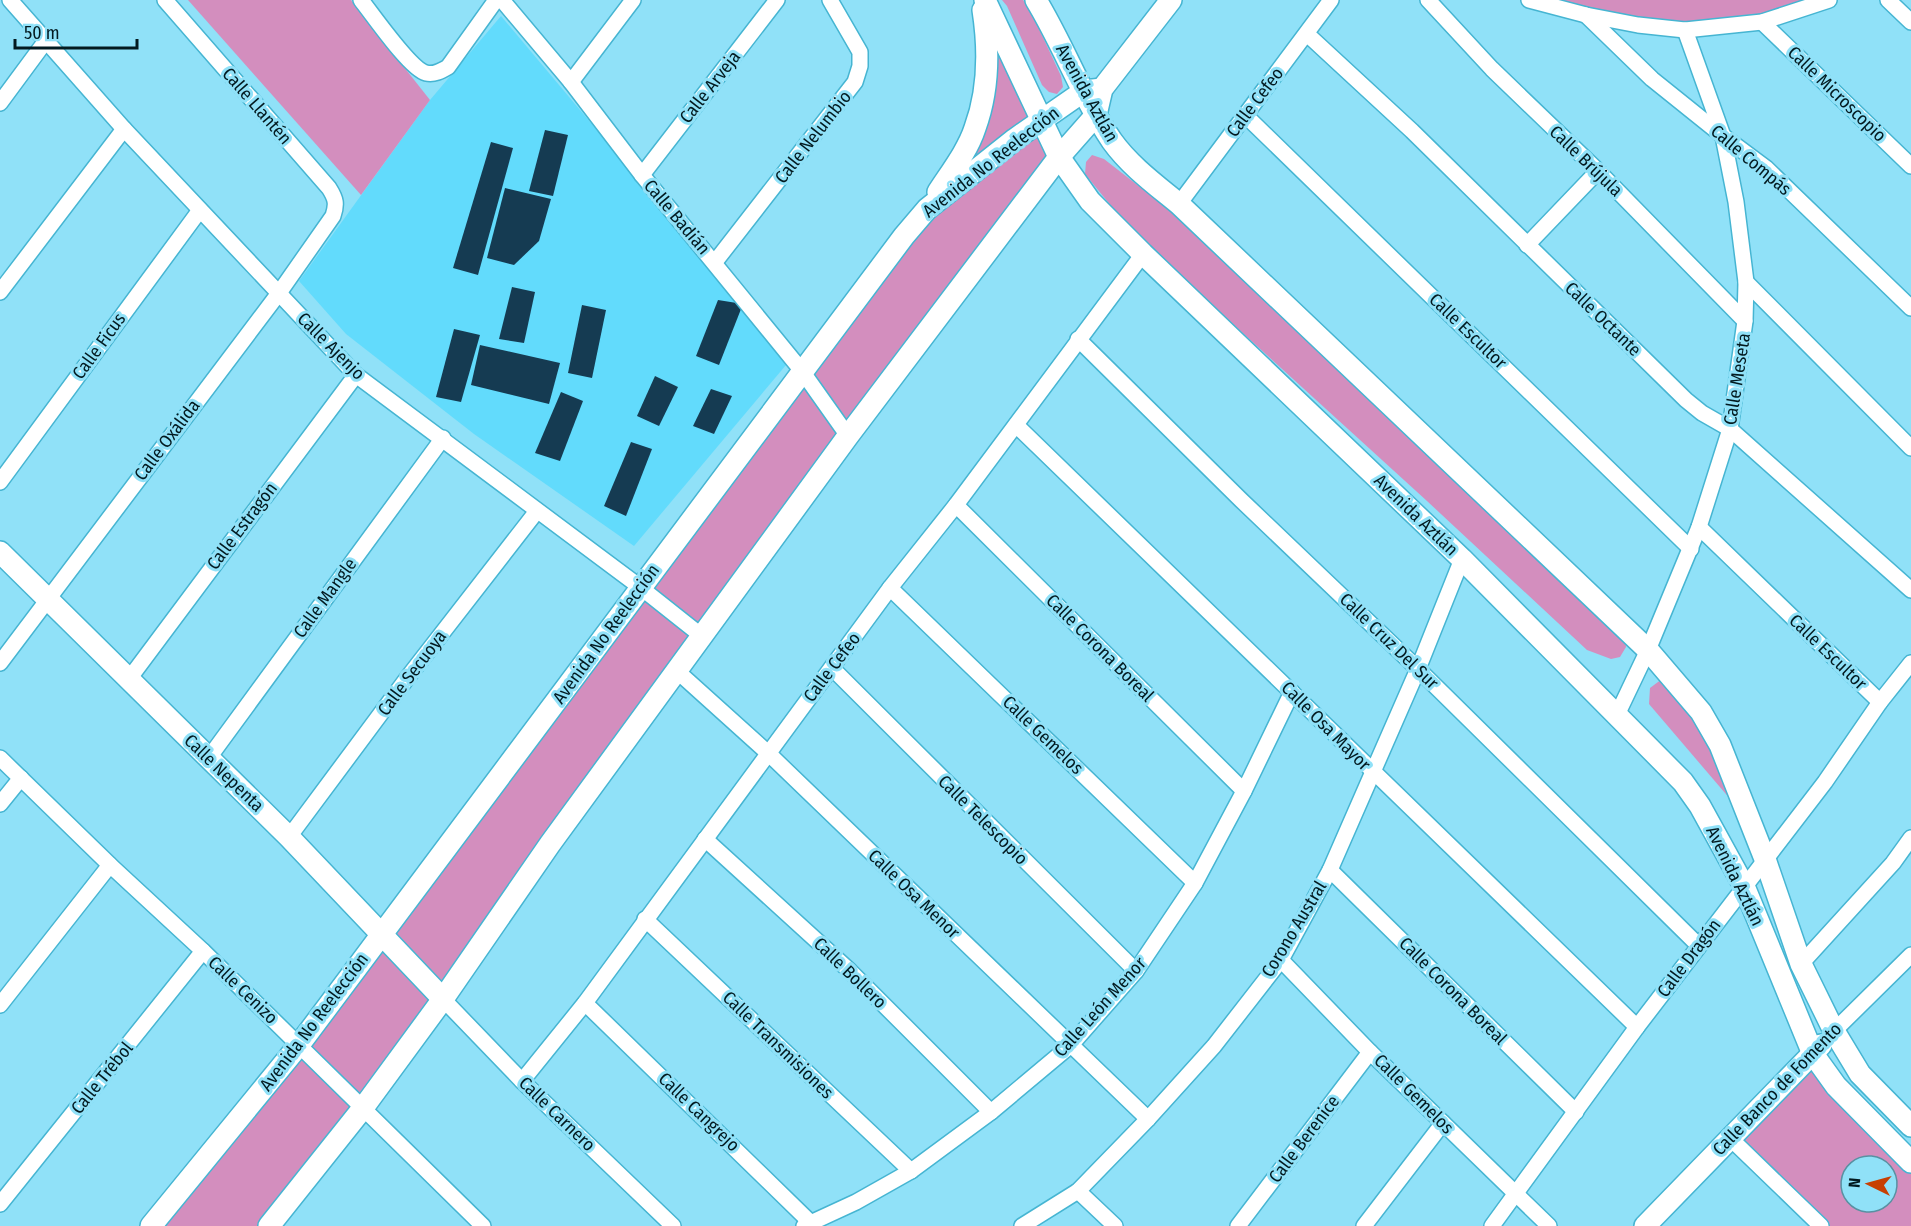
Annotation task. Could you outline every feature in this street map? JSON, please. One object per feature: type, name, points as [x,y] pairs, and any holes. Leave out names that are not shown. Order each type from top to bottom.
[{"type":"main road","name":"Avenida Aztlán","points":[[983,0],[1059,157],[1090,201],[1462,559],[1683,782],[1695,798],[1744,886],[1812,1054],[1836,1086],[1911,1162]]},
{"type":"main road","points":[[927,209],[956,166],[975,129],[984,93],[988,63],[983,0]]},
{"type":"main road","name":"Avenida Aztlán","points":[[1036,0],[1093,90],[1096,115],[1114,143],[1140,171],[1179,204],[1648,650],[1701,712],[1720,745],[1765,859],[1802,964],[1834,1031],[1860,1074],[1911,1126]]},
{"type":"main road","name":"Avenida No Reelección","points":[[151,1226],[299,1045],[904,236],[927,209],[1042,120],[1093,90],[1172,0]]},
{"type":"main road","name":"Avenida No Reelección","points":[[268,1226],[363,1108],[443,999],[550,844],[848,436],[1059,157],[1096,115]]},
{"type":"main road","name":"Calle Nepenta","points":[[0,552],[288,837],[443,999]]},
{"type":"main road","name":"Calle Banco de Fomento","points":[[1645,1226],[1834,1031]]},
{"type":"street","name":"Calle Ajenjo","points":[[10,0],[124,129],[356,375],[443,438],[703,637]]},
{"type":"street","name":"Calle Llantén","points":[[165,0],[329,188],[337,206],[333,216]]},
{"type":"street","points":[[361,0],[408,60],[418,70],[428,74],[448,67],[496,0]]},
{"type":"street","name":"Calle Badián","points":[[502,0],[571,82],[642,175],[802,371],[848,436]]},
{"type":"street","points":[[571,82],[633,0]]},
{"type":"street","name":"Calle Arveja","points":[[642,175],[777,0]]},
{"type":"street","name":"Calle Nelumbio","points":[[715,262],[855,82],[860,66],[860,52],[830,0]]},
{"type":"street","name":"Calle Cefeo","points":[[1179,204],[1331,0]]},
{"type":"street","name":"Calle Brújula","points":[[1428,0],[1492,69],[1598,171],[1746,321]]},
{"type":"street","points":[[1529,0],[1586,15],[1638,25],[1685,30],[1762,22],[1829,0]]},
{"type":"street","points":[[1888,0],[1911,22]]},
{"type":"street","name":"Calle Compás","points":[[1586,15],[1652,79],[1766,168],[1911,308]]},
{"type":"street","name":"Calle Microscopio","points":[[1762,22],[1911,166]]},
{"type":"street","name":"Calle Meseta","points":[[1617,715],[1648,650],[1699,527],[1730,429],[1746,321],[1746,282],[1736,202],[1723,136],[1685,30]]},
{"type":"street","name":"Calle Octante","points":[[1307,34],[1412,131],[1686,400],[1702,413],[1730,429],[1911,590]]},
{"type":"street","points":[[0,103],[45,42]]},
{"type":"street","name":"Calle Escultor","points":[[1245,115],[1690,549]]},
{"type":"street","points":[[0,292],[124,129]]},
{"type":"street","points":[[1527,244],[1598,171]]},
{"type":"street","name":"Calle Ficus","points":[[0,482],[200,210]]},
{"type":"street","name":"Calle Oxálida","points":[[0,663],[279,293],[333,216]]},
{"type":"street","name":"Calle Cefeo","points":[[522,1082],[585,1003],[768,753],[1143,254]]},
{"type":"street","points":[[1746,282],[1911,448]]},
{"type":"street","name":"Calle Cruz Del Sur","points":[[1078,339],[1240,500],[1418,669],[1698,945]]},
{"type":"street","name":"Calle Estragón","points":[[129,679],[356,375]]},
{"type":"street","name":"Calle Osa Mayor","points":[[1016,425],[1636,1027]]},
{"type":"street","name":"Calle Mangle","points":[[208,759],[443,438]]},
{"type":"street","name":"Calle Corona Boreal","points":[[956,505],[1244,791]]},
{"type":"street","name":"Calle Secuoya","points":[[288,837],[537,511]]},
{"type":"street","name":"Calle Escultor","points":[[1699,527],[1880,702]]},
{"type":"street","name":"Corono Austral","points":[[1022,1226],[1078,1191],[1148,1119],[1214,1046],[1281,960],[1330,870],[1418,669],[1462,559]]},
{"type":"street","name":"Calle Gemelos","points":[[891,588],[1195,883]]},
{"type":"street","name":"Calle Dragón","points":[[1492,1226],[1636,1027],[1825,782],[1880,702],[1911,663]]},
{"type":"street","name":"Calle Telescopio","points":[[832,668],[1136,970]]},
{"type":"street","name":"Calle Osa Menor","points":[[677,671],[768,753],[1148,1119]]},
{"type":"street","name":"Calle León Menor","points":[[808,1224],[856,1202],[911,1171],[991,1112],[1071,1045],[1136,970],[1195,883],[1244,791],[1292,692]]},
{"type":"street","name":"Calle Cenizo","points":[[0,758],[203,951],[483,1226]]},
{"type":"street","points":[[0,804],[21,778]]},
{"type":"street","points":[[1802,964],[1893,863],[1911,838]]},
{"type":"street","name":"Calle Bollero","points":[[705,839],[850,971],[991,1112]]},
{"type":"street","points":[[0,1005],[110,865]]},
{"type":"street","name":"Calle Corona Boreal","points":[[1330,870],[1576,1112]]},
{"type":"street","name":"Calle Transmisiones","points":[[645,919],[911,1171]]},
{"type":"street","name":"Calle Trébol","points":[[0,1204],[203,951]]},
{"type":"street","name":"Calle Banco de Fomento","points":[[1834,1031],[1911,955]]},
{"type":"street","name":"Calle Gemelos","points":[[1281,960],[1370,1052],[1549,1226]]},
{"type":"street","name":"Calle Carnero","points":[[443,999],[522,1082],[673,1226]]},
{"type":"street","name":"Calle Cangrejo","points":[[585,1003],[808,1224]]},
{"type":"street","name":"Calle Berenice","points":[[1238,1226],[1370,1052]]},
{"type":"street","points":[[1364,1226],[1443,1123]]},
{"type":"street","points":[[1730,1138],[1821,1226]]},
{"type":"street","points":[[1078,1191],[1115,1226]]},
{"type":"shaded area","points":[[188,0],[351,0],[430,100],[361,195]]},
{"type":"shaded area","points":[[1002,0],[1023,0],[1028,5],[1061,76],[1063,87],[1057,94],[1049,92],[1042,85],[1007,6]]},
{"type":"shaded area","points":[[1529,0],[1829,0],[1762,22],[1685,30]]},
{"type":"shaded area","points":[[501,16],[743,304],[786,365],[634,546],[474,434],[346,334],[299,281],[430,100]]},
{"type":"shaded area","points":[[986,25],[1059,157],[269,1226],[151,1226],[802,371],[975,129]]},
{"type":"shaded area","points":[[1092,155],[1104,159],[1185,222],[1624,628],[1626,647],[1620,657],[1611,659],[1587,650],[1134,234],[1085,174],[1086,162]]},
{"type":"shaded area","points":[[1666,676],[1702,730],[1737,807],[1649,704],[1650,688]]},
{"type":"shaded area","points":[[1813,1054],[1911,1162],[1911,1226],[1821,1226],[1730,1138]]},
{"type":"building","points":[[545,130],[568,135],[553,196],[529,191]]},
{"type":"building","points":[[491,142],[513,148],[478,275],[453,268]]},
{"type":"building","points":[[505,188],[551,199],[539,241],[514,265],[487,258]]},
{"type":"building","points":[[512,287],[535,292],[524,343],[499,339]]},
{"type":"building","points":[[718,300],[743,304],[719,365],[696,356]]},
{"type":"building","points":[[582,305],[606,310],[592,378],[568,373]]},
{"type":"building","points":[[454,329],[480,335],[461,402],[436,397]]},
{"type":"building","points":[[480,345],[560,363],[549,404],[471,385]]},
{"type":"building","points":[[655,376],[678,387],[659,426],[637,416]]},
{"type":"building","points":[[711,389],[732,396],[714,434],[693,426]]},
{"type":"building","points":[[561,392],[583,401],[560,461],[535,453]]},
{"type":"building","points":[[631,442],[652,449],[626,516],[604,506]]}]
